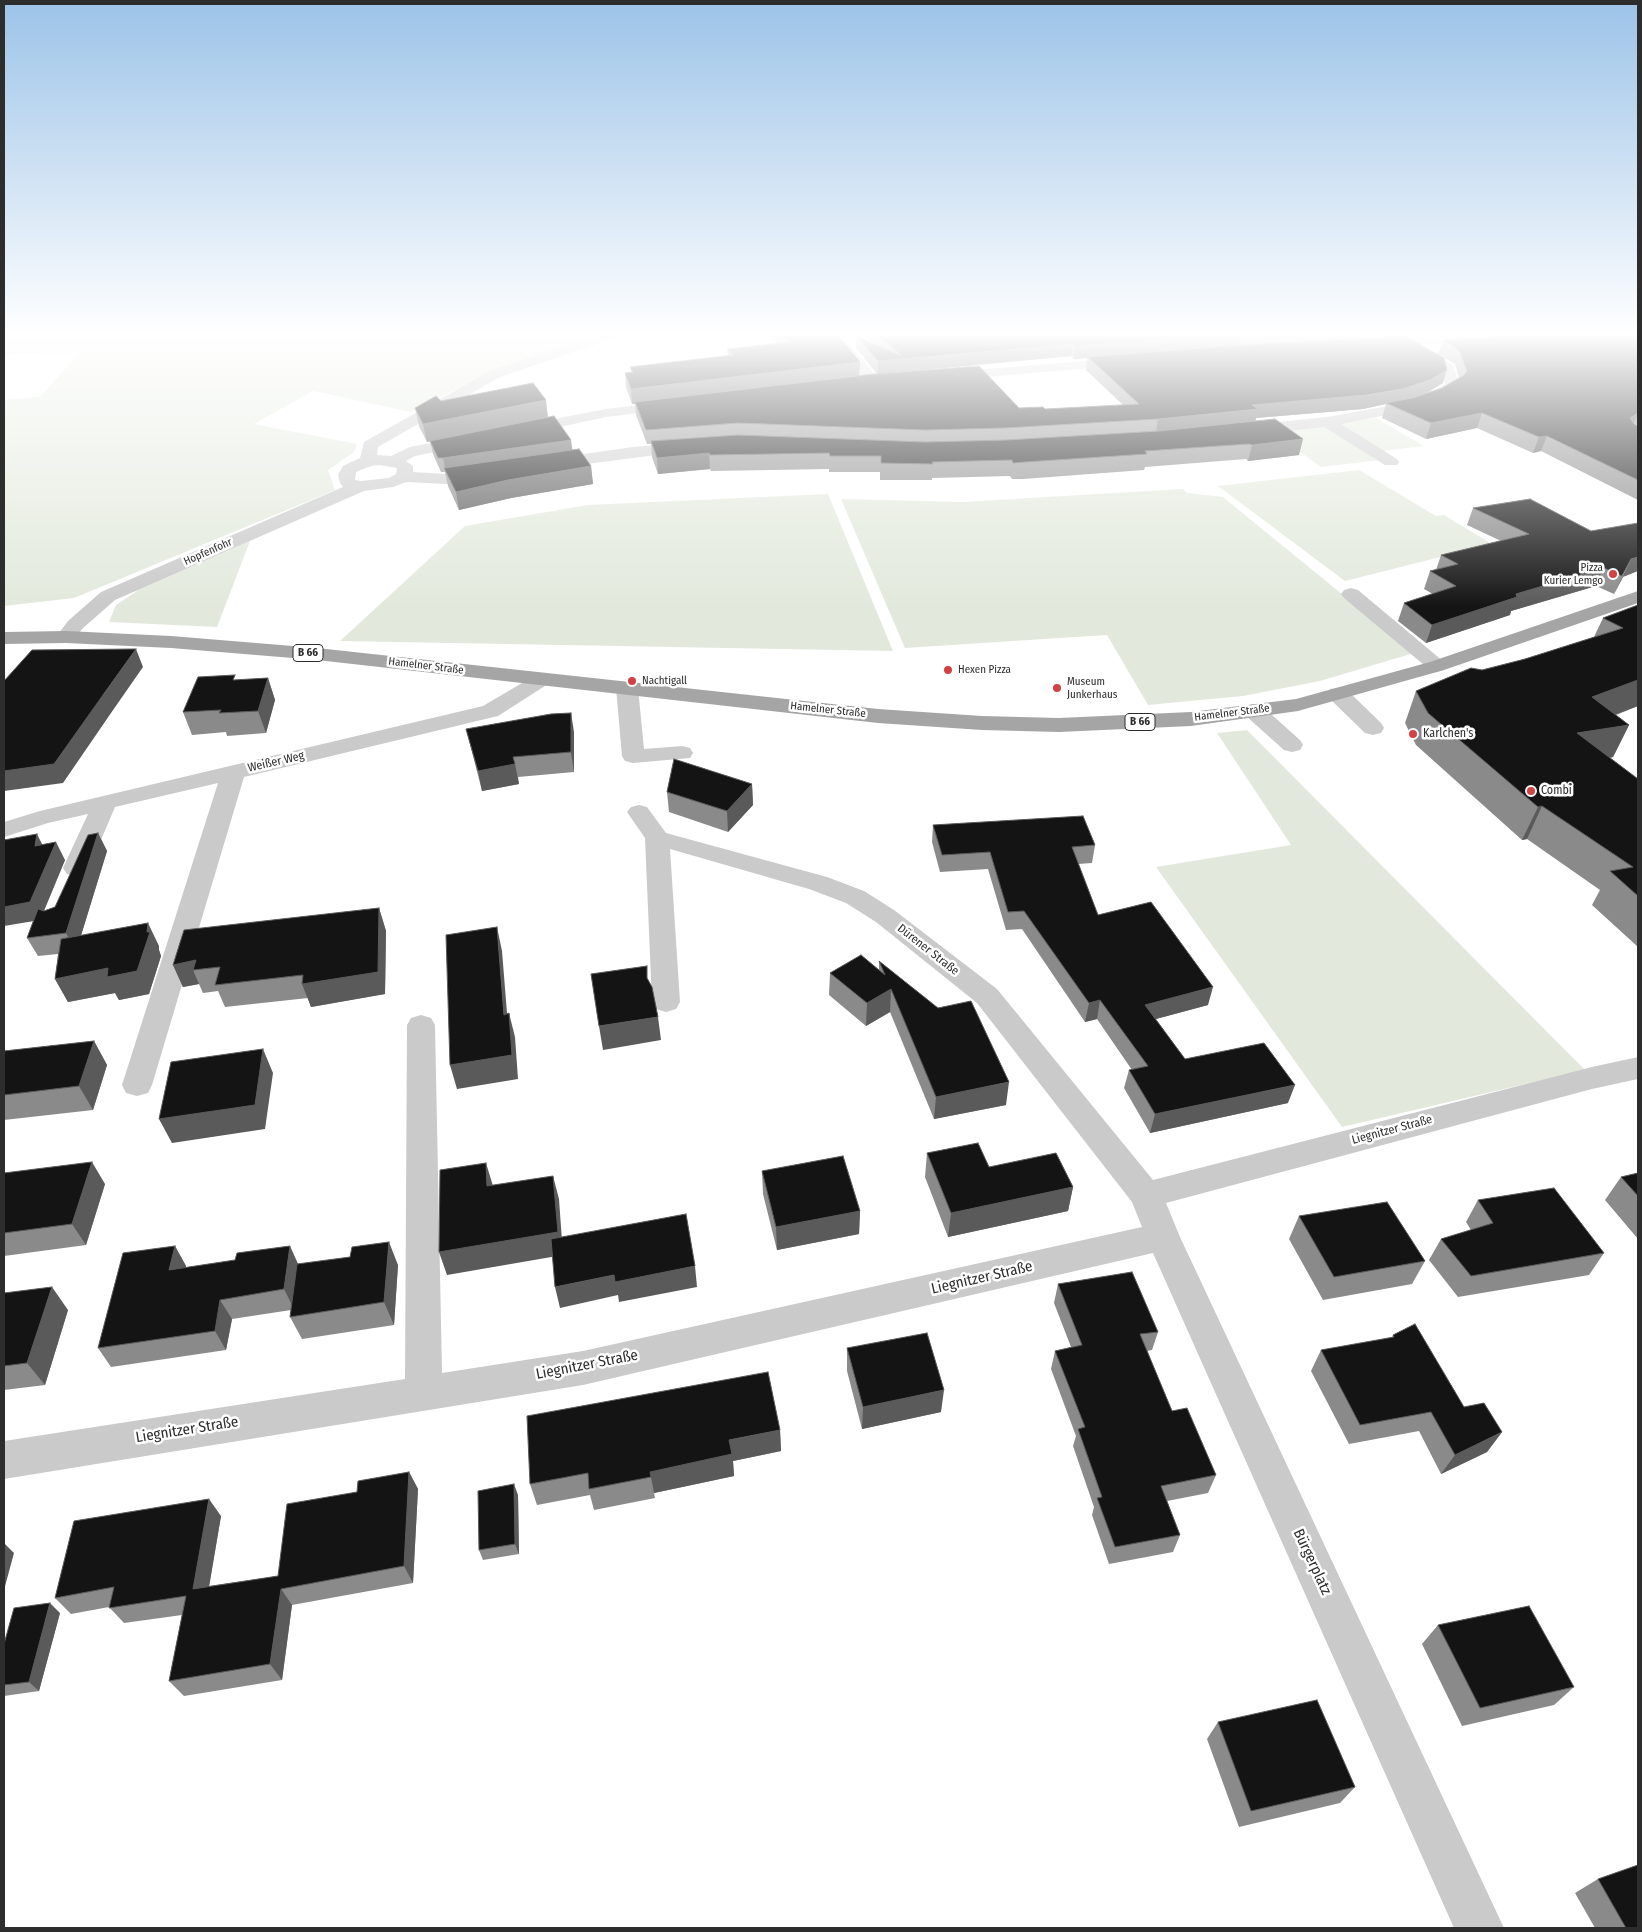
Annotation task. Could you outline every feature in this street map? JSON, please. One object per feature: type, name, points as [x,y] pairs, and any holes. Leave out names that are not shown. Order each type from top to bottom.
[{"type":"main road","name":"Hamelner Straße","points":[[4,638],[66,637],[171,642],[318,654],[878,716],[982,723],[1059,725],[1190,719],[1298,705],[1437,666],[1638,597]]},
{"type":"street","points":[[368,461],[370,445],[403,426]]},
{"type":"street","points":[[508,433],[542,426]]},
{"type":"street","points":[[1232,432],[1287,426]]},
{"type":"street","points":[[1334,426],[1391,462]]},
{"type":"street","points":[[394,461],[410,452],[479,438]]},
{"type":"street","points":[[534,466],[633,452],[704,446]]},
{"type":"street","points":[[362,486],[348,483],[346,475],[349,469],[368,461],[394,461],[404,466],[404,477]]},
{"type":"street","name":"Hopfenfohr","points":[[66,637],[75,625],[108,596],[362,486],[393,482],[404,477],[446,478],[495,472]]},
{"type":"street","points":[[1351,594],[1437,666]]},
{"type":"street","name":"Weißer Weg","points":[[4,830],[40,818],[490,711],[541,680]]},
{"type":"street","points":[[627,688],[633,756],[682,752]]},
{"type":"street","points":[[1338,694],[1373,728]]},
{"type":"street","points":[[1254,712],[1292,745]]},
{"type":"street","points":[[137,1086],[233,773]]},
{"type":"street","points":[[66,893],[105,803]]},
{"type":"street","points":[[638,812],[657,838],[666,1002]]},
{"type":"street","name":"Dürener Straße","points":[[657,838],[818,883],[855,897],[885,916],[987,996],[1146,1195]]},
{"type":"street","points":[[421,1026],[424,1392]]},
{"type":"street","name":"Liegnitzer Straße","points":[[1146,1195],[1573,1083],[1638,1068]]},
{"type":"street","name":"Bürgerplatz","points":[[1146,1195],[1479,1928]]},
{"type":"street","name":"Liegnitzer Straße","points":[[4,1460],[583,1368],[1164,1237]]},
{"type":"shaded area","points":[[4,426],[265,426],[357,444],[354,452],[328,470],[335,490],[74,598],[4,606]]},
{"type":"shaded area","points":[[1327,426],[1380,460],[1321,467],[1271,431]]},
{"type":"shaded area","points":[[1341,426],[1390,426],[1424,446],[1382,451]]},
{"type":"shaded area","points":[[1359,470],[1436,516],[1444,515],[1492,544],[1345,581],[1218,486]]},
{"type":"shaded area","points":[[1183,489],[1187,493],[1223,497],[1414,653],[1320,681],[1243,696],[1148,705],[1107,635],[905,648],[841,499],[963,502]]},
{"type":"shaded area","points":[[828,494],[893,651],[340,641],[465,526],[588,505]]},
{"type":"shaded area","points":[[250,541],[217,627],[109,622],[116,605],[140,589]]},
{"type":"shaded area","points":[[1247,730],[1585,1070],[1342,1127],[1156,867],[1291,845],[1217,733]]},
{"type":"building","points":[[504,426],[561,426],[571,440],[443,458],[438,458],[430,441]]},
{"type":"building","points":[[644,426],[696,426],[646,430]]},
{"type":"building","points":[[822,426],[1036,426],[1005,428],[925,430]]},
{"type":"building","points":[[1206,426],[1285,426],[1303,439],[1252,445],[1145,451],[1147,454],[1013,463],[1012,460],[932,462],[933,464],[881,463],[881,456],[830,456],[829,453],[710,455],[709,453],[657,458],[651,441],[738,435],[925,442],[1006,440],[1159,431]]},
{"type":"building","points":[[1513,426],[1638,426],[1638,480],[1547,436],[1539,437]]},
{"type":"building","points":[[579,449],[591,466],[508,480],[456,492],[444,468]]},
{"type":"building","points":[[1530,499],[1591,531],[1638,523],[1638,557],[1631,559],[1622,576],[1604,568],[1516,594],[1517,597],[1432,625],[1404,603],[1456,586],[1430,571],[1458,564],[1441,555],[1529,534],[1473,508]]},
{"type":"building","points":[[1638,605],[1638,680],[1592,697],[1629,725],[1577,733],[1638,779],[1638,896],[1610,871],[1633,867],[1542,806],[1538,807],[1428,713],[1416,691],[1471,668],[1482,670],[1525,659],[1623,628],[1603,618]]},
{"type":"building","points":[[136,649],[54,764],[4,771],[4,681],[32,650]]},
{"type":"building","points":[[235,675],[233,680],[268,678],[258,711],[183,712],[198,677]]},
{"type":"building","points":[[571,713],[571,752],[513,757],[515,764],[478,771],[466,729],[551,714]]},
{"type":"building","points":[[674,759],[752,784],[727,811],[667,792]]},
{"type":"building","points":[[1083,816],[1095,845],[1072,847],[1098,915],[1151,902],[1213,987],[1145,1005],[1185,1059],[1264,1043],[1295,1085],[1155,1114],[1129,1070],[1148,1066],[1100,1000],[1089,1003],[1024,911],[1008,912],[990,852],[942,855],[933,825]]},
{"type":"building","points":[[98,833],[66,933],[27,938],[38,909],[44,911],[55,907],[88,835]]},
{"type":"building","points":[[37,834],[35,846],[56,842],[30,902],[4,907],[4,840]]},
{"type":"building","points":[[379,908],[378,972],[302,984],[303,975],[215,985],[220,967],[193,970],[196,960],[173,965],[184,930]]},
{"type":"building","points":[[148,923],[147,932],[150,932],[137,971],[107,977],[108,968],[55,979],[61,939]]},
{"type":"building","points":[[497,927],[504,1015],[509,1013],[512,1055],[450,1065],[446,935]]},
{"type":"building","points":[[861,955],[885,975],[879,961],[938,1008],[971,1001],[1009,1082],[936,1097],[891,989],[867,1003],[830,973]]},
{"type":"building","points":[[647,966],[647,978],[652,987],[658,1017],[599,1026],[591,974]]},
{"type":"building","points":[[94,1041],[79,1086],[4,1095],[4,1051]]},
{"type":"building","points":[[263,1049],[255,1105],[159,1119],[171,1062]]},
{"type":"building","points":[[978,1143],[989,1167],[1056,1153],[1073,1187],[951,1213],[927,1153]]},
{"type":"building","points":[[843,1156],[860,1211],[776,1227],[762,1171]]},
{"type":"building","points":[[92,1162],[72,1224],[4,1233],[4,1173]]},
{"type":"building","points":[[486,1163],[487,1186],[553,1176],[558,1232],[439,1252],[440,1170]]},
{"type":"building","points":[[1638,1173],[1638,1196],[1621,1177]]},
{"type":"building","points":[[1554,1188],[1604,1253],[1471,1276],[1441,1239],[1493,1223],[1478,1200]]},
{"type":"building","points":[[1387,1202],[1425,1261],[1334,1277],[1299,1216]]},
{"type":"building","points":[[686,1214],[695,1266],[615,1282],[614,1275],[555,1287],[551,1239]]},
{"type":"building","points":[[389,1242],[384,1302],[290,1317],[297,1264],[350,1257],[352,1247]]},
{"type":"building","points":[[175,1246],[169,1270],[235,1260],[237,1253],[290,1246],[284,1289],[220,1300],[215,1331],[98,1348],[123,1253]]},
{"type":"building","points":[[1132,1272],[1158,1332],[1140,1334],[1172,1411],[1187,1408],[1216,1475],[1161,1486],[1180,1535],[1115,1547],[1097,1498],[1102,1497],[1078,1429],[1085,1427],[1055,1351],[1082,1345],[1058,1284]]},
{"type":"building","points":[[52,1287],[27,1363],[4,1366],[4,1293]]},
{"type":"building","points":[[1415,1324],[1464,1407],[1484,1403],[1502,1432],[1455,1455],[1431,1412],[1360,1425],[1321,1350],[1394,1337],[1393,1335]]},
{"type":"building","points":[[927,1333],[944,1390],[863,1407],[847,1348]]},
{"type":"building","points":[[768,1372],[780,1430],[729,1440],[732,1454],[650,1472],[651,1477],[589,1489],[588,1473],[530,1484],[527,1416]]},
{"type":"building","points":[[409,1472],[404,1566],[281,1589],[270,1664],[169,1681],[186,1596],[109,1608],[114,1587],[55,1598],[74,1521],[209,1499],[193,1589],[278,1576],[287,1504],[357,1492],[358,1481]]},
{"type":"building","points":[[514,1484],[515,1544],[479,1550],[478,1491]]},
{"type":"building","points":[[50,1603],[29,1682],[4,1685],[4,1644],[14,1608]]},
{"type":"building","points":[[1529,1606],[1574,1687],[1480,1708],[1438,1625]]},
{"type":"building","points":[[1317,1700],[1355,1787],[1251,1811],[1218,1722]]},
{"type":"building","points":[[1638,1865],[1638,1928],[1626,1928],[1598,1879]]},
{"type":"place","name":"Pizza Kurier Lemgo","points":[[1613,574]]},
{"type":"place","name":"Hexen Pizza","points":[[948,670]]},
{"type":"place","name":"Nachtigall","points":[[632,681]]},
{"type":"place","name":"Museum Junkerhaus","points":[[1057,688]]},
{"type":"place","name":"Karlchen's","points":[[1413,734]]},
{"type":"place","name":"Combi","points":[[1531,791]]}]
